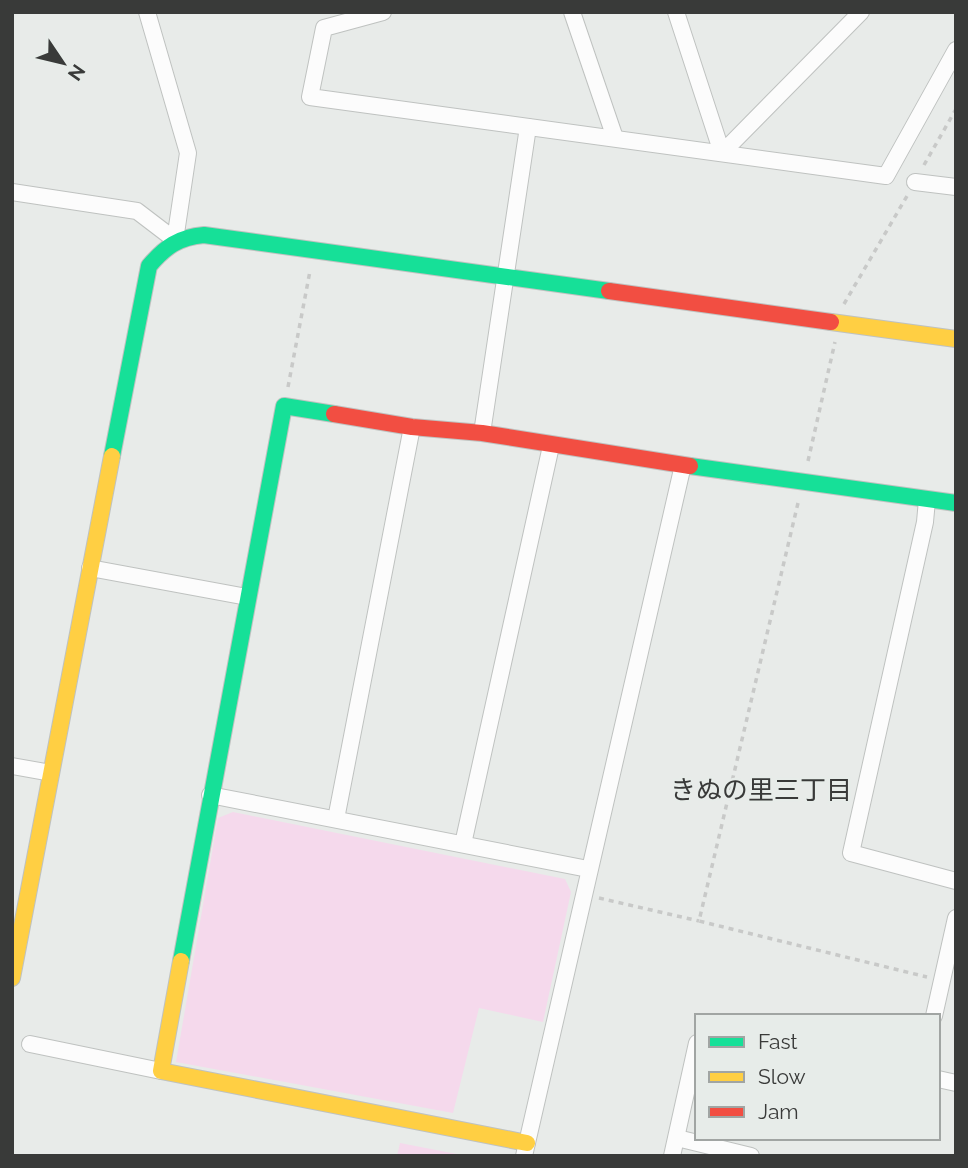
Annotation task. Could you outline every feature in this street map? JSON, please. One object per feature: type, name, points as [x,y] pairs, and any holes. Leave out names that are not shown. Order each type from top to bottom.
[{"type":"street","points":[[147,12],[188,153],[175,240]]},
{"type":"street","points":[[383,12],[324,28],[310,97],[886,176],[956,50]]},
{"type":"street","points":[[572,12],[615,138]]},
{"type":"street","points":[[676,12],[722,153]]},
{"type":"street","points":[[722,153],[844,18],[861,12]]},
{"type":"street","points":[[482,433],[528,127]]},
{"type":"street","points":[[915,182],[956,187]]},
{"type":"street","points":[[12,192],[137,211],[175,240]]},
{"type":"street","points":[[12,978],[149,266],[167,243],[184,236],[204,235],[956,339]]},
{"type":"street","points":[[161,1071],[284,406],[412,427],[482,433],[551,446],[956,503]]},
{"type":"street","points":[[336,819],[412,427]]},
{"type":"street","points":[[463,844],[551,446]]},
{"type":"street","points":[[30,1044],[525,1149],[682,465]]},
{"type":"street","points":[[927,500],[925,522],[851,853],[956,881]]},
{"type":"street","points":[[90,568],[247,597]]},
{"type":"street","points":[[12,766],[51,773]]},
{"type":"street","points":[[210,795],[588,869]]},
{"type":"street","points":[[934,1014],[956,918]]},
{"type":"street","points":[[672,1156],[695,1052]]},
{"type":"street","points":[[677,1138],[751,1156]]},
{"type":"path","points":[[844,306],[956,108]]},
{"type":"path","points":[[284,406],[310,271]]},
{"type":"path","points":[[806,470],[835,343]]},
{"type":"path","points":[[699,921],[800,493]]},
{"type":"path","points":[[594,897],[925,977]]},
{"type":"shaded area","points":[[233,812],[565,879],[571,892],[543,1022],[479,1008],[453,1113],[176,1062],[218,818]]},
{"type":"shaded area","points":[[400,1143],[467,1156],[397,1156]]},
{"type":"traffic: fast","points":[[112,456],[149,266],[167,248],[187,238],[204,235],[609,291]]},
{"type":"traffic: fast","points":[[181,961],[284,406],[334,414]]},
{"type":"traffic: fast","points":[[690,466],[956,503]]},
{"type":"traffic: slow","points":[[831,322],[956,339]]},
{"type":"traffic: slow","points":[[12,978],[112,456]]},
{"type":"traffic: slow","points":[[181,961],[161,1071],[527,1143]]},
{"type":"traffic: jam","points":[[609,291],[831,322]]},
{"type":"traffic: jam","points":[[334,414],[412,427],[482,433],[690,466]]},
{"type":"district","name":"きぬの里三丁目","points":[[761,790]]}]
